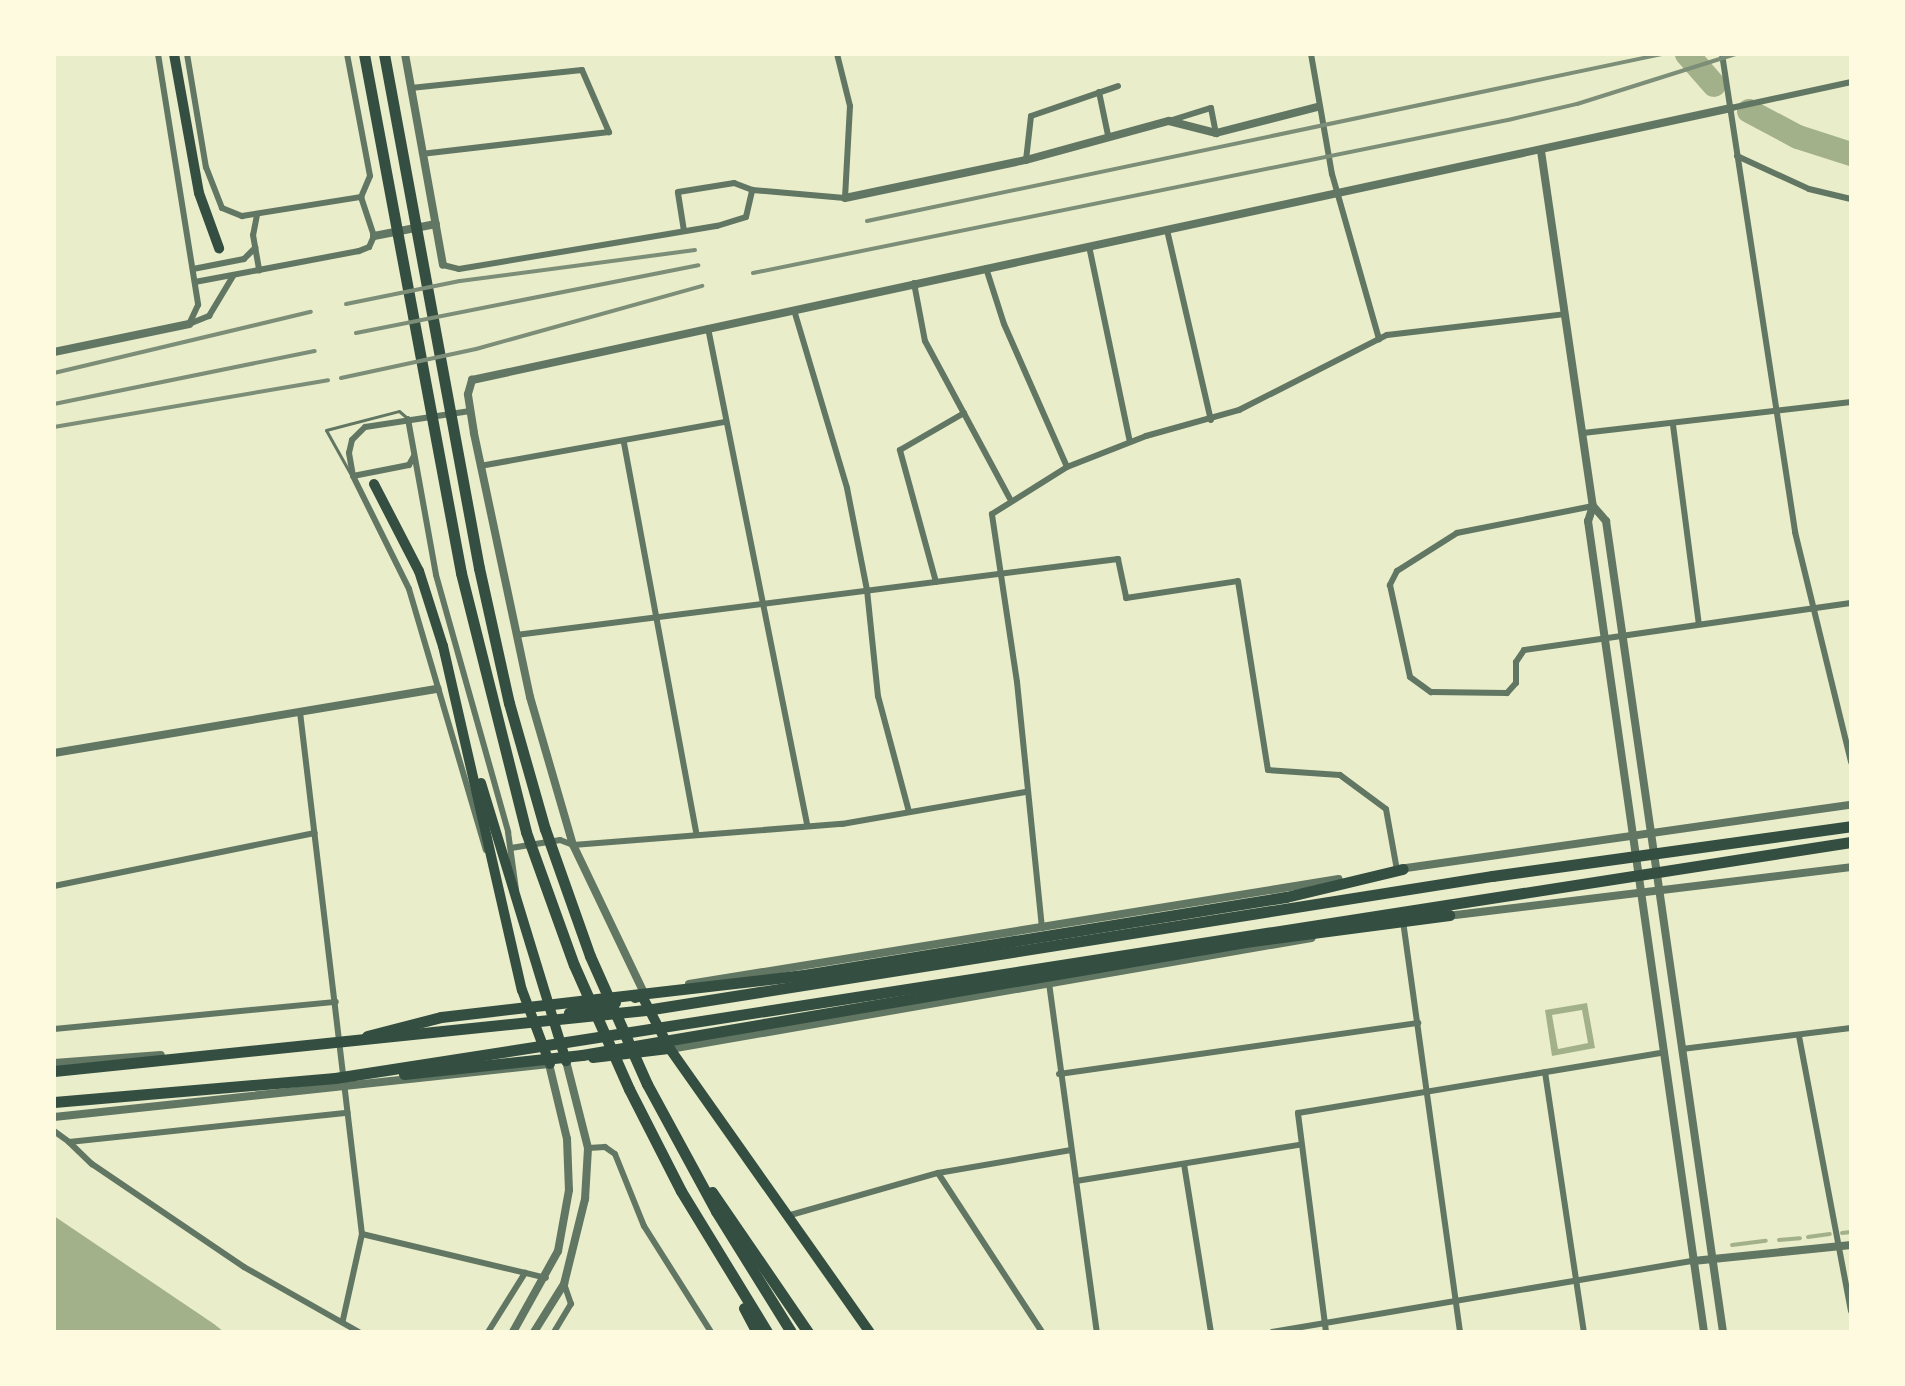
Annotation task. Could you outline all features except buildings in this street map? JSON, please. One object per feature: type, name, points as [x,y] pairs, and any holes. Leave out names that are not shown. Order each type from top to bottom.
[{"type":"highway","points":[[364,54],[491,708],[548,897],[629,1089],[757,1332]]},
{"type":"highway","points":[[384,54],[509,703],[566,892],[647,1084],[673,1136],[791,1332]]},
{"type":"highway","points":[[54,1071],[646,1010],[1492,876],[1851,826]]},
{"type":"highway","points":[[340,1082],[1851,842]]},
{"type":"highway","points":[[336,1042],[441,1017],[804,975],[1342,887],[1400,869]]},
{"type":"highway","points":[[54,1102],[340,1082],[582,1055],[1354,927],[1449,915]]},
{"type":"highway","points":[[673,1136],[808,1332]]},
{"type":"highway","points":[[681,1191],[767,1332]]},
{"type":"main road","points":[[174,54],[199,193],[219,248]]},
{"type":"main road","points":[[374,484],[419,571],[475,770],[516,893],[566,1061]]},
{"type":"main road","points":[[475,770],[487,853],[529,1018],[549,1064],[670,1049]]},
{"type":"main road","points":[[529,1018],[642,996],[670,1049],[870,1332]]},
{"type":"street","points":[[158,54],[198,305],[189,324]]},
{"type":"street","points":[[187,54],[215,199],[232,214],[257,215],[361,197]]},
{"type":"street","points":[[195,282],[369,247],[374,236],[361,197],[370,176],[347,54]]},
{"type":"street","points":[[405,54],[443,265],[459,269],[717,226],[746,217],[752,190]]},
{"type":"street","points":[[837,54],[850,106],[841,200]]},
{"type":"street","points":[[1311,54],[1317,107],[1379,339]]},
{"type":"street","points":[[1722,54],[1778,411],[1813,609],[1851,762]]},
{"type":"street","points":[[411,88],[582,70],[609,132],[423,154]]},
{"type":"street","points":[[1851,82],[1541,151],[480,375],[472,380],[468,394],[516,635],[573,845],[642,996],[745,973],[1042,929],[1400,869],[1633,833],[1851,805]]},
{"type":"street","points":[[1026,160],[1031,116],[1118,86]]},
{"type":"street","points":[[1099,92],[1108,135]]},
{"type":"street","points":[[1169,121],[1216,133],[1317,107]]},
{"type":"street","points":[[684,231],[678,192],[734,183],[752,190],[841,200],[1026,160],[1211,108],[1216,133]]},
{"type":"street","points":[[1541,151],[1593,506],[1588,521],[1604,637],[1704,1332]]},
{"type":"street","points":[[1737,156],[1809,189],[1851,199]]},
{"type":"street","points":[[257,215],[255,248],[259,270]]},
{"type":"street","points":[[374,236],[436,224]]},
{"type":"street","points":[[1167,230],[1211,420]]},
{"type":"street","points":[[1089,246],[1130,442]]},
{"type":"street","points":[[193,269],[244,259],[255,248]]},
{"type":"street","points":[[986,268],[1004,324],[1067,467]]},
{"type":"street","points":[[54,352],[189,324],[209,316],[233,276]]},
{"type":"street","points":[[914,283],[925,341],[1010,499]]},
{"type":"street","points":[[794,310],[847,488],[867,590],[878,696],[909,812]]},
{"type":"street","points":[[1097,1332],[1059,1074],[992,514],[1010,499],[1067,467],[1130,442],[1211,420],[1379,339],[1565,314]]},
{"type":"street","points":[[708,328],[807,824]]},
{"type":"street","points":[[1583,433],[1851,402]]},
{"type":"street","points":[[470,411],[408,419],[357,434],[349,453],[353,476],[397,558],[487,853]]},
{"type":"street","points":[[936,582],[900,450],[964,413]]},
{"type":"street","points":[[408,419],[436,575],[511,848],[516,893]]},
{"type":"street","points":[[480,466],[624,443],[725,422]]},
{"type":"street","points":[[1673,425],[1699,624]]},
{"type":"street","points":[[624,443],[696,833]]},
{"type":"street","points":[[353,476],[409,465],[415,453]]},
{"type":"street","points":[[1593,506],[1606,521],[1723,1332]]},
{"type":"street","points":[[1593,506],[1457,533],[1397,571],[1390,585],[1410,677],[1431,692],[1507,693],[1516,683],[1516,662],[1524,650],[1851,603]]},
{"type":"street","points":[[516,635],[1118,559],[1126,598],[1238,581],[1268,770],[1340,775],[1386,809],[1400,869]]},
{"type":"street","points":[[54,753],[438,689]]},
{"type":"street","points":[[300,712],[336,1002],[340,1082],[347,1113],[362,1234],[343,1320]]},
{"type":"street","points":[[511,848],[560,840],[573,845],[807,824],[909,812],[1025,792]]},
{"type":"street","points":[[54,886],[315,833]]},
{"type":"street","points":[[670,1049],[1403,921],[1851,867]]},
{"type":"street","points":[[1403,921],[1460,1332]]},
{"type":"street","points":[[54,1029],[336,1002]]},
{"type":"street","points":[[54,1063],[336,1042],[529,1018]]},
{"type":"street","points":[[1059,1074],[1418,1023]]},
{"type":"street","points":[[1682,1049],[1851,1028]]},
{"type":"street","points":[[1799,1036],[1851,1311]]},
{"type":"street","points":[[1326,1332],[1299,1145],[1298,1113],[1665,1052]]},
{"type":"street","points":[[534,1332],[564,1284],[580,1228],[588,1148],[566,1061]]},
{"type":"street","points":[[54,1117],[340,1082],[549,1064],[567,1139],[570,1178],[558,1251],[546,1278],[513,1332]]},
{"type":"street","points":[[1545,1072],[1584,1332]]},
{"type":"street","points":[[69,1142],[347,1113]]},
{"type":"street","points":[[54,1131],[244,1267],[343,1320],[359,1332]]},
{"type":"street","points":[[1076,1181],[1299,1145]]},
{"type":"street","points":[[588,1148],[605,1147],[615,1154],[644,1226],[711,1332]]},
{"type":"street","points":[[786,1216],[938,1173],[1071,1150]]},
{"type":"street","points":[[1184,1164],[1211,1332]]},
{"type":"street","points":[[938,1173],[1042,1332]]},
{"type":"street","points":[[362,1234],[546,1278]]},
{"type":"street","points":[[1272,1332],[1693,1261],[1851,1245]]},
{"type":"street","points":[[488,1332],[525,1273]]},
{"type":"street","points":[[554,1332],[571,1304],[564,1284]]},
{"type":"lane","points":[[353,476],[326,430],[399,411],[408,419]]},
{"type":"shaded area","points":[[1587,1003],[1595,1048],[1552,1056],[1545,1010]],"holes":[[[1582,1010],[1588,1043],[1558,1049],[1552,1015]]]},
{"type":"shaded area","points":[[54,1216],[214,1324],[224,1332],[54,1332]]},
{"type":"waterway","points":[[1687,54],[1714,85]]},
{"type":"waterway","points":[[1749,111],[1798,137],[1851,154]]},
{"type":"waterway","points":[[1842,1233],[1851,1232]]},
{"type":"waterway","points":[[1808,1237],[1830,1234]]},
{"type":"waterway","points":[[1779,1240],[1800,1238]]},
{"type":"waterway","points":[[1732,1245],[1766,1241]]},
{"type":"railway","points":[[867,221],[1662,54]]},
{"type":"railway","points":[[753,273],[1508,120],[1577,104],[1736,54]]},
{"type":"railway","points":[[346,304],[460,281],[695,250]]},
{"type":"railway","points":[[356,333],[698,265]]},
{"type":"railway","points":[[341,378],[476,349],[702,286]]},
{"type":"railway","points":[[54,373],[311,312]]},
{"type":"railway","points":[[54,404],[315,351]]},
{"type":"railway","points":[[54,427],[328,380]]}]
